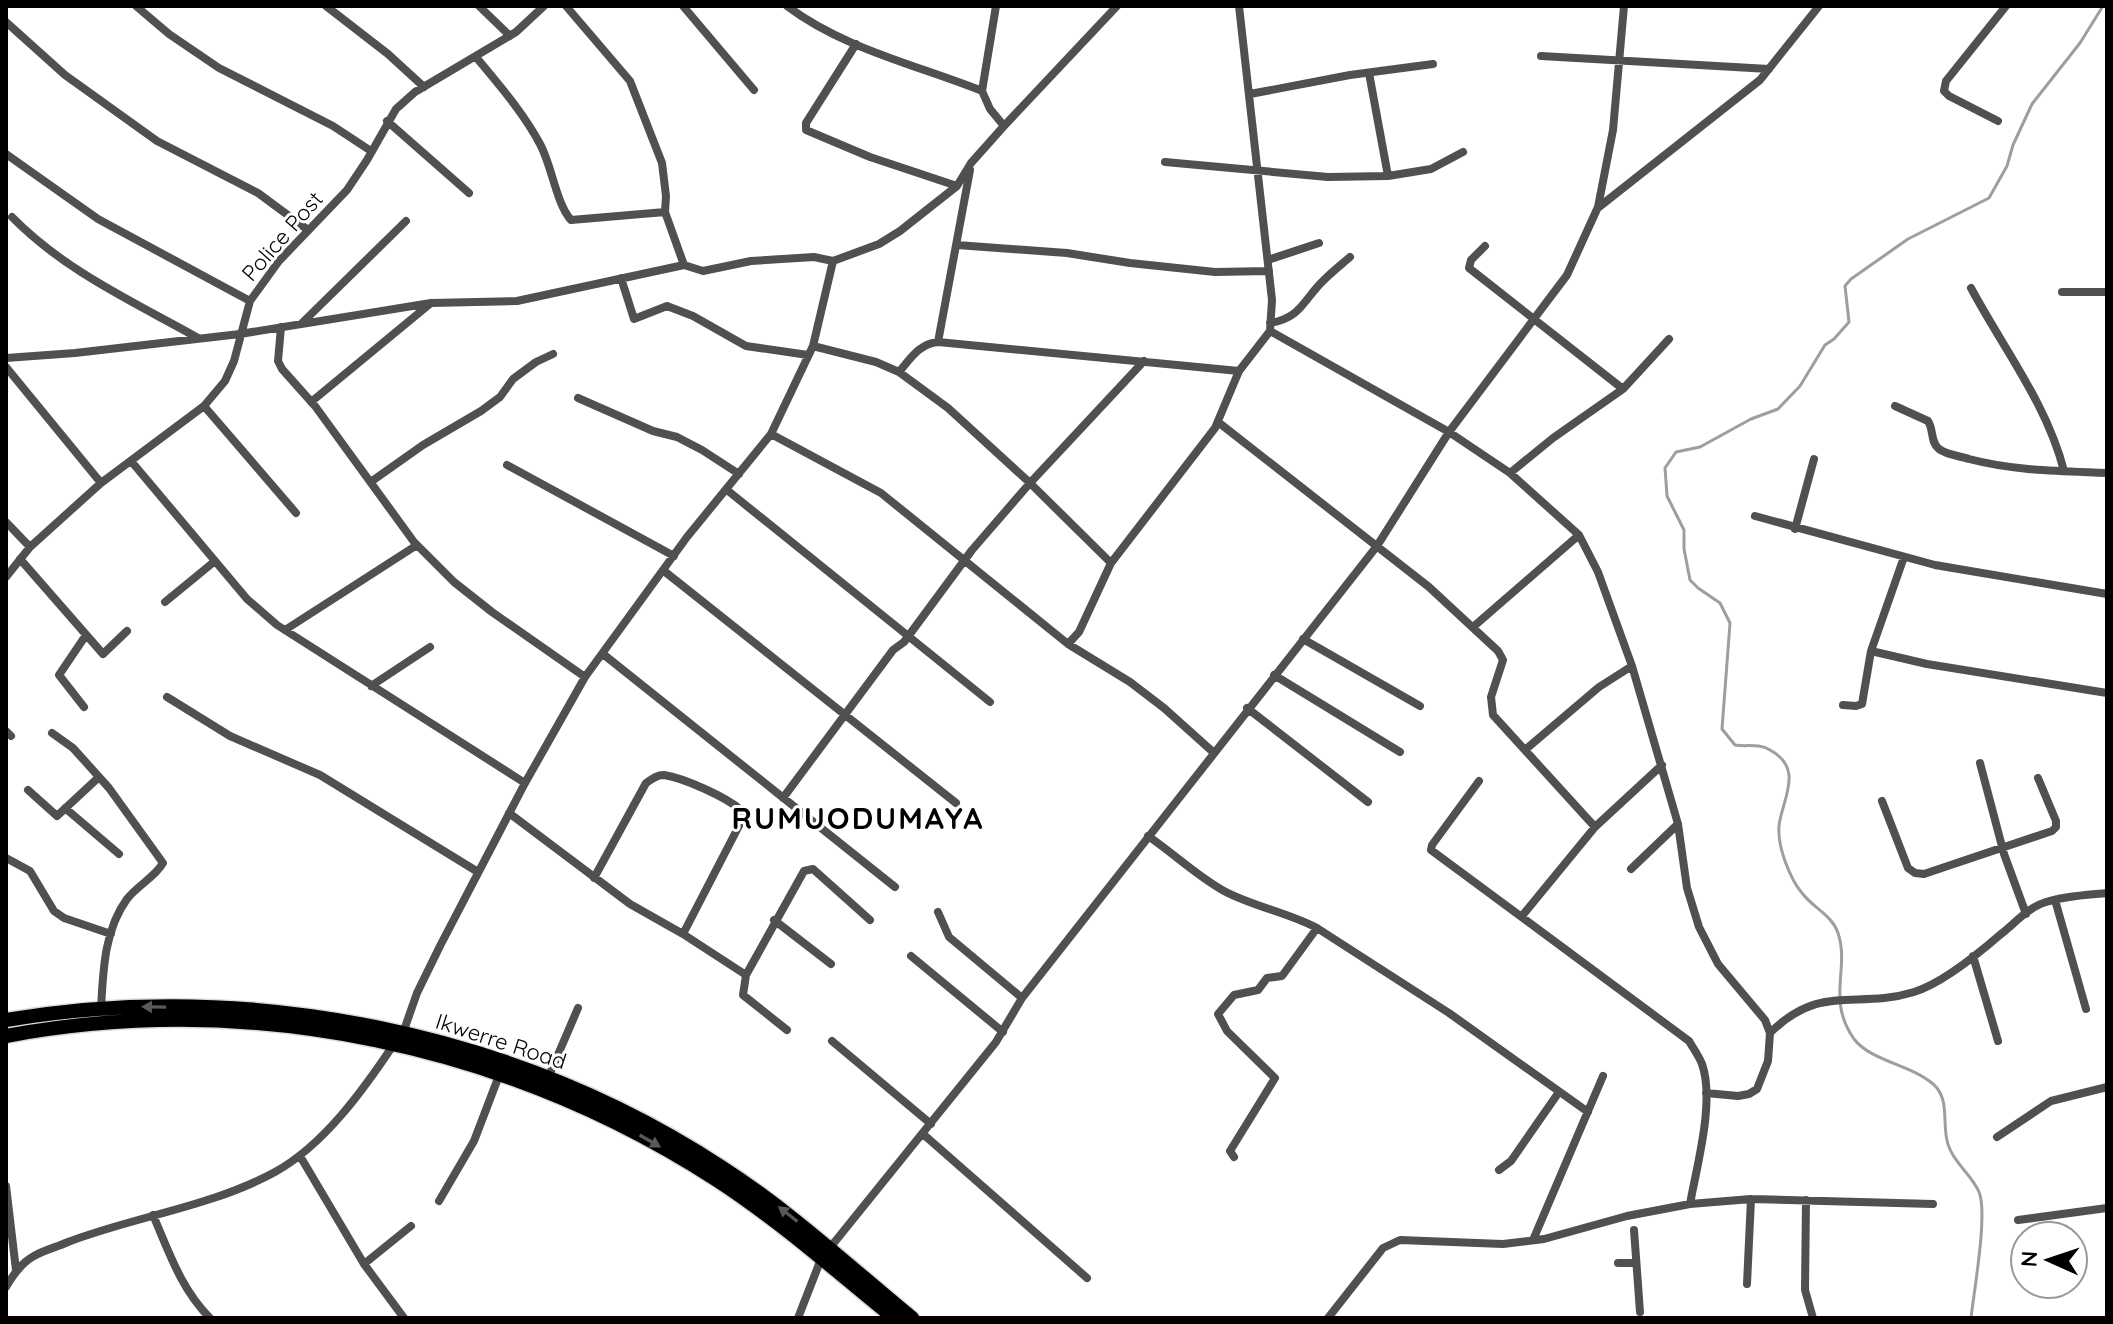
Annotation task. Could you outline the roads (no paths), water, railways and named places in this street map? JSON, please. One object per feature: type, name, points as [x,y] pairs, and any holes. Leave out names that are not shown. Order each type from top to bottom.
[{"type":"main road","name":"Ikwerre Road","points":[[6,1020],[149,1006],[274,1012],[399,1038],[548,1078],[646,1123],[722,1167],[796,1221],[825,1254],[912,1318]]},
{"type":"main road","points":[[6,1036],[116,1022],[212,1020],[399,1038],[563,1097],[656,1144],[728,1188],[825,1254],[894,1318]]},
{"type":"street","points":[[136,6],[169,34],[219,68],[333,126],[371,151]]},
{"type":"street","points":[[326,6],[388,54],[424,87]]},
{"type":"street","points":[[479,6],[510,36]]},
{"type":"street","name":"Police Post","points":[[6,577],[30,547],[101,483],[204,406],[225,381],[234,361],[250,301],[279,261],[347,190],[396,109],[424,87],[510,36],[544,6]]},
{"type":"street","points":[[566,6],[630,81],[662,163],[665,212],[684,265]]},
{"type":"street","points":[[683,6],[754,90]]},
{"type":"street","points":[[787,6],[806,20],[856,44],[982,91]]},
{"type":"street","points":[[996,6],[982,91],[990,109],[1004,126]]},
{"type":"street","points":[[6,358],[240,334],[431,303],[517,301],[684,265],[703,271],[751,261],[814,257],[833,261],[879,244],[957,186],[971,163],[1117,6]]},
{"type":"street","points":[[1068,644],[1079,632],[1111,563],[1218,422],[1239,371],[1270,327],[1272,300],[1239,6]]},
{"type":"street","points":[[798,1318],[825,1254],[1003,1032],[1022,998],[1377,546],[1449,432],[1567,275],[1598,207],[1613,130],[1624,6]]},
{"type":"street","points":[[1598,207],[1722,112],[1769,69],[1819,6]]},
{"type":"street","points":[[1998,121],[1944,91],[1946,81],[2006,6]]},
{"type":"street","points":[[6,22],[65,75],[114,112],[168,147],[258,193],[308,230]]},
{"type":"street","points":[[856,44],[806,123],[806,130],[870,157],[957,186]]},
{"type":"street","points":[[1541,56],[1769,69]]},
{"type":"street","points":[[476,57],[516,105],[540,143],[571,220],[665,212]]},
{"type":"street","points":[[1250,94],[1433,64]]},
{"type":"street","points":[[1369,73],[1388,176]]},
{"type":"street","points":[[387,121],[469,193]]},
{"type":"street","points":[[1165,162],[1328,177],[1388,176],[1431,169],[1463,152]]},
{"type":"street","points":[[6,154],[98,219],[250,301]]},
{"type":"street","points":[[938,342],[971,163]]},
{"type":"street","points":[[12,217],[33,238],[86,277],[198,338]]},
{"type":"street","points":[[301,324],[406,221]]},
{"type":"street","points":[[1268,260],[1319,243]]},
{"type":"street","points":[[957,245],[1079,254],[1215,272],[1269,271]]},
{"type":"street","points":[[1485,246],[1471,260],[1469,268],[1623,389]]},
{"type":"street","points":[[1270,327],[1302,308],[1323,280],[1350,257]]},
{"type":"street","points":[[6,1287],[16,1270],[33,1256],[88,1235],[233,1191],[275,1172],[300,1156],[359,1096],[399,1038],[423,981],[478,872],[585,677],[674,556],[771,434],[811,350],[833,261]]},
{"type":"street","points":[[621,278],[634,319],[667,306],[746,346],[811,350],[876,362],[899,372],[948,408],[1111,563]]},
{"type":"street","points":[[1971,288],[2027,383],[2058,446],[2064,471]]},
{"type":"street","points":[[2062,292],[2107,292]]},
{"type":"street","points":[[311,402],[431,303]]},
{"type":"street","points":[[281,327],[278,361],[372,481],[417,545],[454,582],[492,612],[585,677]]},
{"type":"street","points":[[1270,327],[1449,432],[1510,473],[1579,535],[1598,572],[1632,666],[1678,824],[1687,888],[1699,927],[1718,964],[1765,1020],[1770,1033],[1768,1061],[1757,1089],[1738,1096],[1706,1093]]},
{"type":"street","points":[[1510,473],[1553,438],[1623,389],[1669,339]]},
{"type":"street","points":[[899,372],[916,351],[927,343],[938,342],[1239,371]]},
{"type":"street","points":[[372,481],[423,445],[481,411],[500,397],[513,379],[553,354]]},
{"type":"street","points":[[783,798],[964,560],[1030,483],[1144,361]]},
{"type":"street","points":[[6,367],[101,483]]},
{"type":"street","points":[[578,398],[653,431],[677,437],[739,474]]},
{"type":"street","points":[[204,406],[296,513]]},
{"type":"street","points":[[1895,406],[1928,421],[1937,448],[1948,453],[1996,466],[2044,472],[2107,473]]},
{"type":"street","points":[[1218,422],[1429,587],[1498,651],[1503,660],[1491,697],[1493,715],[1595,827]]},
{"type":"street","points":[[771,434],[881,493],[1068,644],[1130,682],[1213,752]]},
{"type":"street","points":[[1795,529],[1814,459]]},
{"type":"street","points":[[131,461],[247,599],[285,630],[525,783]]},
{"type":"street","points":[[507,465],[674,556]]},
{"type":"street","points":[[727,490],[990,702]]},
{"type":"street","points":[[1755,516],[1935,565],[2107,594]]},
{"type":"street","points":[[6,522],[30,547]]},
{"type":"street","points":[[1473,627],[1579,535]]},
{"type":"street","points":[[285,630],[417,545]]},
{"type":"street","points":[[1843,705],[1862,704],[1871,651],[1904,557]]},
{"type":"street","points":[[20,559],[103,654],[127,631]]},
{"type":"street","points":[[165,602],[215,561]]},
{"type":"street","points":[[664,571],[956,803]]},
{"type":"street","points":[[84,707],[59,675],[86,635]]},
{"type":"street","points":[[1303,639],[1420,706]]},
{"type":"street","points":[[371,686],[430,647]]},
{"type":"street","points":[[1871,651],[1927,664],[2107,693]]},
{"type":"street","points":[[603,654],[895,887]]},
{"type":"street","points":[[1525,750],[1599,687],[1632,666]]},
{"type":"street","points":[[1274,675],[1400,752]]},
{"type":"street","points":[[167,697],[230,736],[320,775],[478,872]]},
{"type":"street","points":[[1247,708],[1368,802]]},
{"type":"street","points":[[52,733],[73,748],[99,777],[163,863],[121,907],[104,966],[101,1009]]},
{"type":"street","points":[[1980,763],[2002,846],[2026,914]]},
{"type":"street","points":[[1522,916],[1595,827],[1662,765]]},
{"type":"street","points":[[594,878],[646,783],[654,777],[661,775],[682,781],[733,803],[741,810],[742,820],[683,934]]},
{"type":"street","points":[[28,790],[57,816],[99,777]]},
{"type":"street","points":[[1882,801],[1908,868],[1924,874],[2052,831],[2056,827],[2038,778]]},
{"type":"street","points":[[1479,781],[1431,850],[1689,1041],[1702,1065],[1706,1093],[1690,1204]]},
{"type":"street","points":[[65,808],[119,854]]},
{"type":"street","points":[[509,813],[630,904],[746,975]]},
{"type":"street","points":[[1631,869],[1678,824]]},
{"type":"street","points":[[1148,836],[1222,890],[1251,903],[1298,917],[1317,928],[1449,1013],[1588,1112]]},
{"type":"street","points":[[6,858],[30,871],[54,911],[64,918],[111,934]]},
{"type":"street","points":[[787,1030],[743,995],[746,975],[791,890],[808,869],[813,869],[870,920]]},
{"type":"street","points":[[1770,1033],[1802,1007],[1829,1001],[1916,992],[1973,956],[2046,902],[2107,893]]},
{"type":"street","points":[[2055,900],[2086,1009]]},
{"type":"street","points":[[938,912],[949,937],[1022,998]]},
{"type":"street","points":[[774,920],[831,964]]},
{"type":"street","points":[[1234,1157],[1230,1151],[1275,1078],[1227,1031],[1218,1014],[1234,995],[1258,990],[1267,978],[1282,976],[1317,928]]},
{"type":"street","points":[[911,956],[1003,1032]]},
{"type":"street","points":[[1973,956],[1998,1041]]},
{"type":"street","points":[[548,1078],[578,1008]]},
{"type":"street","points":[[832,1041],[931,1124]]},
{"type":"street","points":[[439,1201],[474,1141],[500,1073]]},
{"type":"street","points":[[1533,1240],[1603,1076]]},
{"type":"street","points":[[1997,1137],[2051,1101],[2107,1087]]},
{"type":"street","points":[[1499,1170],[1511,1161],[1559,1092]]},
{"type":"street","points":[[923,1134],[1087,1278]]},
{"type":"street","points":[[300,1156],[364,1264],[404,1318]]},
{"type":"street","points":[[6,1186],[16,1270]]},
{"type":"street","points":[[1747,1284],[1751,1199]]},
{"type":"street","points":[[1328,1318],[1383,1248],[1400,1240],[1503,1244],[1690,1204],[1751,1199],[1933,1204]]},
{"type":"street","points":[[1806,1200],[1805,1290],[1813,1318]]},
{"type":"street","points":[[2018,1220],[2107,1208]]},
{"type":"street","points":[[153,1215],[178,1276],[210,1318]]},
{"type":"street","points":[[364,1264],[411,1226]]},
{"type":"street","points":[[1634,1230],[1640,1312]]},
{"type":"street","points":[[1618,1263],[1636,1263]]},
{"type":"waterway","points":[[1971,1318],[1981,1234],[1979,1192],[1949,1147],[1943,1102],[1937,1088],[1918,1074],[1862,1047],[1846,1024],[1841,1011],[1842,959],[1838,933],[1831,921],[1797,886],[1781,848],[1779,826],[1789,785],[1787,766],[1766,748],[1735,745],[1722,729],[1730,623],[1720,603],[1690,580],[1684,530],[1667,496],[1665,468],[1676,452],[1700,447],[1751,419],[1778,409],[1800,386],[1825,345],[1849,322],[1845,286],[1851,279],[1908,239],[1989,198],[2007,166],[2032,104],[2080,43],[2103,6]]},
{"type":"district","name":"RUMUODUMAYA","points":[[858,818]]}]
